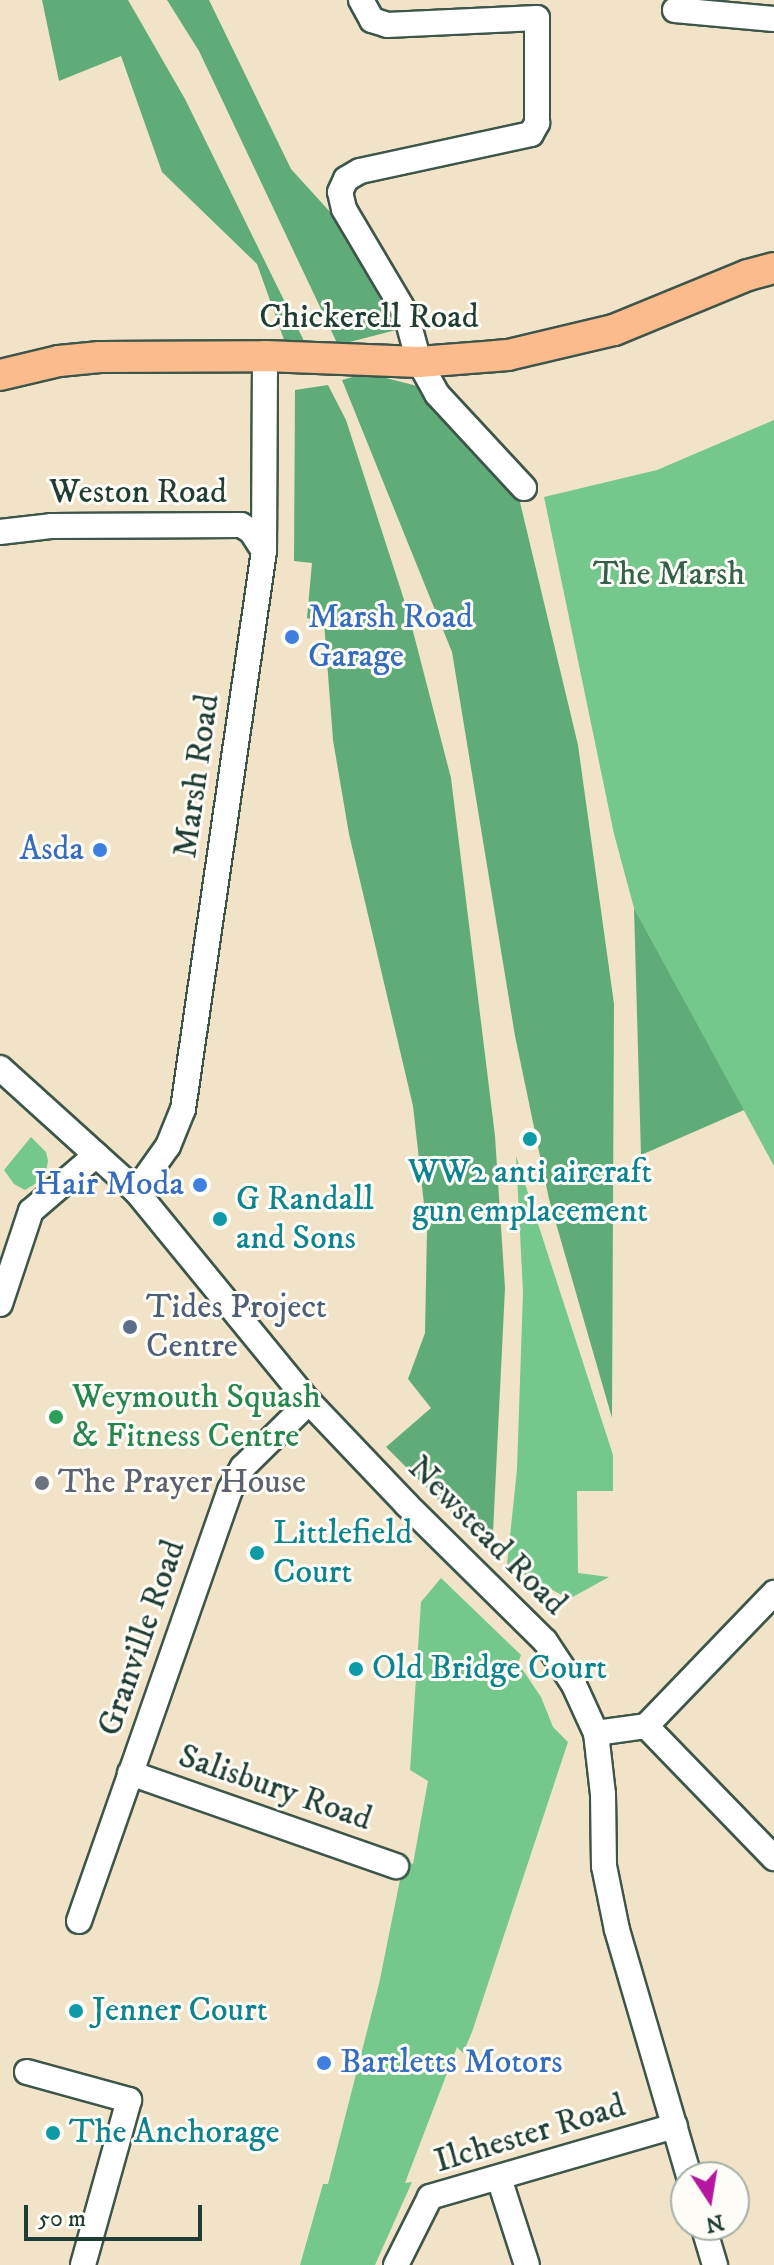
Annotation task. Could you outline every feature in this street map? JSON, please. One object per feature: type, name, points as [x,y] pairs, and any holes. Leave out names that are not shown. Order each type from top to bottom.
[{"type":"main road","name":"Chickerell Road","points":[[0,375],[59,361],[100,357],[265,356],[419,362],[508,355],[614,330],[748,275],[774,268]]},
{"type":"street","points":[[361,0],[372,20],[387,25],[543,9],[537,123],[531,134],[360,171],[341,186],[340,200],[406,314],[419,362],[448,409],[524,488]]},
{"type":"street","points":[[675,10],[711,5],[774,19]]},
{"type":"street","name":"Marsh Road","points":[[136,1191],[168,1146],[183,1109],[264,551],[265,356]]},
{"type":"street","name":"Weston Road","points":[[0,532],[51,526],[241,525],[251,531],[264,551]]},
{"type":"street","name":"Newstead Road","points":[[0,1068],[136,1191],[309,1402],[406,1504],[545,1641],[574,1685],[596,1733],[603,1794],[604,1866],[617,1930],[685,2161]]},
{"type":"street","points":[[0,1304],[31,1211],[96,1155]]},
{"type":"street","name":"Granville Road","points":[[79,1921],[230,1490],[243,1467],[309,1402]]},
{"type":"street","points":[[596,1733],[646,1726],[774,1593]]},
{"type":"street","points":[[646,1726],[774,1858]]},
{"type":"street","name":"Salisbury Road","points":[[130,1773],[396,1866]]},
{"type":"street","points":[[27,2072],[129,2100],[83,2265]]},
{"type":"street","name":"Ilchester Road","points":[[396,2265],[430,2197],[675,2126]]},
{"type":"street","points":[[499,2178],[527,2265]]},
{"type":"street","points":[[708,2241],[715,2265]]},
{"type":"green space","points":[[42,0],[128,0],[185,99],[308,349],[287,348],[257,264],[162,172],[121,56],[59,81]]},
{"type":"green space","points":[[167,0],[209,0],[291,169],[341,224],[396,330],[338,345],[199,51]]},
{"type":"green space","points":[[367,373],[421,387],[519,498],[578,745],[614,1004],[612,1418],[549,1199],[515,1036],[452,652],[342,380]]},
{"type":"green space","points":[[328,385],[346,420],[408,612],[451,778],[495,1136],[505,1288],[492,1553],[386,1447],[431,1408],[408,1379],[425,1333],[427,1231],[413,1106],[349,834],[333,740],[324,622],[307,618],[312,563],[294,561],[295,390]]},
{"type":"green space","name":"The Marsh","points":[[774,420],[774,1166],[634,908],[614,834],[544,497],[657,470]]},
{"type":"green space","points":[[634,908],[744,1110],[641,1155]]},
{"type":"green space","points":[[31,1137],[46,1152],[48,1161],[45,1178],[25,1190],[14,1184],[4,1170]]},
{"type":"green space","points":[[516,1156],[613,1455],[613,1491],[577,1491],[578,1573],[609,1577],[569,1599],[507,1565],[517,1469],[523,1292]]},
{"type":"green space","points":[[441,1578],[521,1655],[518,1663],[541,1697],[553,1727],[568,1742],[472,2032],[463,2053],[457,2047],[405,2183],[412,2182],[375,2265],[300,2265],[323,2184],[328,2184],[379,1984],[404,1860],[413,1864],[428,1781],[410,1770],[421,1602]]},
{"type":"place","name":"Marsh Road Garage","points":[[292,637]]},
{"type":"place","name":"Asda","points":[[100,850]]},
{"type":"place","name":"WW2 anti aircraft gun emplacement","points":[[530,1139]]},
{"type":"place","name":"Hair Moda","points":[[200,1185]]},
{"type":"place","name":"G Randall and Sons","points":[[220,1219]]},
{"type":"place","name":"Tides Project Centre","points":[[130,1327]]},
{"type":"place","name":"Weymouth Squash & Fitness Centre","points":[[56,1417]]},
{"type":"place","name":"The Prayer House","points":[[42,1483]]},
{"type":"place","name":"Littlefield Court","points":[[257,1553]]},
{"type":"place","name":"Old Bridge Court","points":[[356,1669]]},
{"type":"place","name":"Jenner Court","points":[[76,2011]]},
{"type":"place","name":"Bartletts Motors","points":[[324,2063]]},
{"type":"place","name":"The Anchorage","points":[[53,2133]]}]
